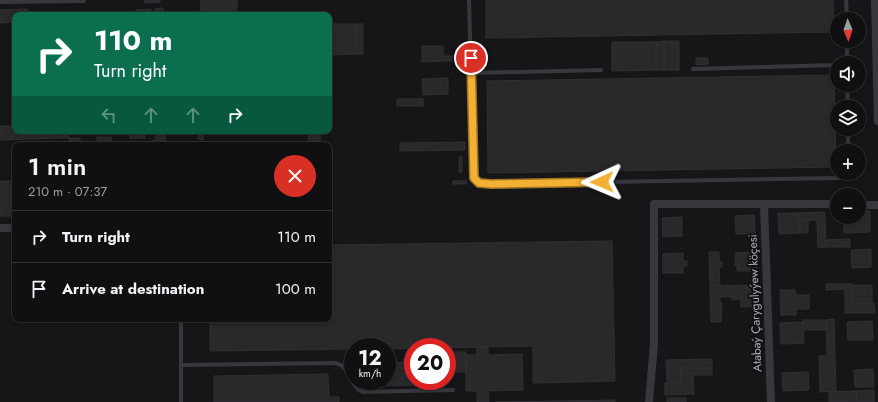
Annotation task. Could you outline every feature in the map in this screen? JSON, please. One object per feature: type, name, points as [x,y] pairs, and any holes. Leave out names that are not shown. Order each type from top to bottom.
[{"type":"street","points":[[875,0],[878,121]]},
{"type":"street","points":[[649,402],[654,344],[654,204],[830,204]]},
{"type":"street","name":"Atabaý Çarygulyýew köçesi","points":[[764,204],[771,402]]},
{"type":"street","points":[[866,205],[878,205]]},
{"type":"street","points":[[0,228],[12,228]]},
{"type":"lane","points":[[469,0],[474,178],[479,183],[830,178]]},
{"type":"lane","points":[[846,0],[846,12]]},
{"type":"lane","points":[[0,2],[84,1]]},
{"type":"lane","points":[[693,69],[830,65]]},
{"type":"lane","points":[[471,73],[601,70]]},
{"type":"lane","points":[[181,322],[181,402]]},
{"type":"lane","points":[[182,365],[334,363],[343,366],[355,388],[363,392],[453,390]]},
{"type":"building","points":[[145,0],[160,0],[160,2],[145,3]]},
{"type":"building","points":[[201,0],[237,0],[237,12],[200,12]]},
{"type":"building","points":[[486,0],[833,0],[833,12],[830,12],[830,32],[486,38]]},
{"type":"building","points":[[163,8],[163,12],[155,12],[155,9]]},
{"type":"building","points":[[27,9],[28,12],[12,12],[12,22],[0,23],[0,10]]},
{"type":"building","points":[[151,9],[151,12],[136,12],[136,10]]},
{"type":"building","points":[[332,24],[356,24],[357,54],[332,55]]},
{"type":"building","points":[[356,24],[363,24],[363,54],[357,54]]},
{"type":"building","points":[[664,41],[679,41],[679,70],[664,70]]},
{"type":"building","points":[[664,41],[664,70],[656,70],[656,42]]},
{"type":"building","points":[[612,42],[656,42],[656,70],[612,71]]},
{"type":"building","points":[[422,46],[443,46],[444,61],[422,62]]},
{"type":"building","points":[[445,56],[452,56],[452,61],[445,61]]},
{"type":"building","points":[[696,58],[708,58],[708,64],[696,65]]},
{"type":"building","points":[[830,75],[830,92],[834,92],[835,100],[830,100],[830,136],[835,136],[836,144],[830,144],[830,167],[488,173],[487,81]]},
{"type":"building","points":[[448,78],[448,94],[423,95],[422,79]]},
{"type":"building","points":[[397,99],[423,99],[423,106],[397,106]]},
{"type":"building","points":[[0,126],[12,126],[12,134],[56,134],[57,138],[0,140]]},
{"type":"building","points":[[56,134],[68,134],[69,138],[57,138]]},
{"type":"building","points":[[130,134],[145,134],[145,138],[130,138]]},
{"type":"building","points":[[156,134],[165,134],[166,142],[153,142],[153,140],[156,140]]},
{"type":"building","points":[[199,134],[204,134],[203,140],[198,139]]},
{"type":"building","points":[[309,134],[320,134],[320,142],[308,142]]},
{"type":"building","points":[[97,137],[111,137],[112,142],[97,142]]},
{"type":"building","points":[[69,138],[80,138],[80,142],[69,142]]},
{"type":"building","points":[[465,142],[465,150],[400,151],[400,143]]},
{"type":"building","points":[[459,157],[462,157],[462,172],[459,172]]},
{"type":"building","points":[[0,181],[12,181],[12,216],[0,216]]},
{"type":"building","points":[[453,181],[466,181],[466,184],[453,184]]},
{"type":"building","points":[[866,211],[870,211],[870,232],[844,233],[843,224],[866,224]]},
{"type":"building","points":[[825,212],[826,247],[818,248],[817,220],[798,221],[798,213]]},
{"type":"building","points":[[778,213],[798,213],[799,233],[779,234]]},
{"type":"building","points":[[754,215],[755,234],[736,234],[735,216]]},
{"type":"building","points":[[682,217],[682,236],[663,237],[662,218]]},
{"type":"building","points":[[808,220],[808,233],[799,233],[798,221]]},
{"type":"building","points":[[850,239],[850,247],[826,247],[825,240]]},
{"type":"building","points":[[612,241],[615,381],[533,383],[533,346],[456,348],[456,338],[404,338],[404,349],[396,349],[396,338],[344,338],[344,349],[210,351],[210,322],[332,322],[332,245]]},
{"type":"building","points":[[871,249],[871,267],[852,268],[851,250]]},
{"type":"building","points":[[709,252],[719,252],[719,262],[722,262],[722,267],[719,267],[720,286],[710,286]]},
{"type":"building","points":[[756,252],[757,271],[737,271],[737,265],[735,265],[736,253]]},
{"type":"building","points":[[683,253],[683,261],[687,261],[687,266],[683,266],[683,273],[663,273],[663,254]]},
{"type":"building","points":[[826,284],[845,284],[845,289],[826,290]]},
{"type":"building","points":[[845,284],[852,284],[853,304],[874,303],[875,313],[845,313]]},
{"type":"building","points":[[756,285],[757,306],[741,307],[741,299],[732,300],[732,297],[720,297],[720,303],[722,303],[721,322],[711,322],[710,286]]},
{"type":"building","points":[[852,285],[872,285],[872,303],[853,304]]},
{"type":"building","points":[[780,290],[795,290],[796,295],[809,295],[809,309],[796,309],[796,315],[781,315]]},
{"type":"building","points":[[834,319],[836,391],[820,392],[819,356],[827,356],[826,320]]},
{"type":"building","points":[[803,320],[826,320],[826,330],[803,330]]},
{"type":"building","points":[[872,321],[873,340],[848,340],[847,322]]},
{"type":"building","points":[[803,322],[804,343],[781,344],[780,323]]},
{"type":"building","points":[[477,347],[488,347],[488,355],[522,354],[523,390],[488,391],[489,402],[477,402],[477,391],[466,391],[466,355],[477,355]]},
{"type":"building","points":[[456,352],[466,352],[466,372],[456,372]]},
{"type":"building","points":[[712,359],[712,368],[681,368],[681,382],[667,383],[666,360]]},
{"type":"building","points":[[404,362],[404,385],[396,385],[396,363]]},
{"type":"building","points":[[681,368],[712,368],[712,375],[693,375],[694,394],[665,395],[665,383],[681,382]]},
{"type":"building","points":[[873,369],[874,387],[855,387],[854,370]]},
{"type":"building","points":[[808,372],[809,390],[783,391],[782,373]]},
{"type":"building","points":[[328,374],[329,397],[339,397],[339,402],[214,402],[214,376]]},
{"type":"building","points":[[874,390],[874,402],[857,402],[856,391]]},
{"type":"building","points":[[856,391],[857,401],[829,402],[829,392]]},
{"type":"building","points":[[667,398],[686,398],[686,402],[667,402]]},
{"type":"building","points":[[615,400],[615,402],[495,402]]},
{"type":"route","points":[[471,58],[474,178],[479,183],[602,182]]}]
